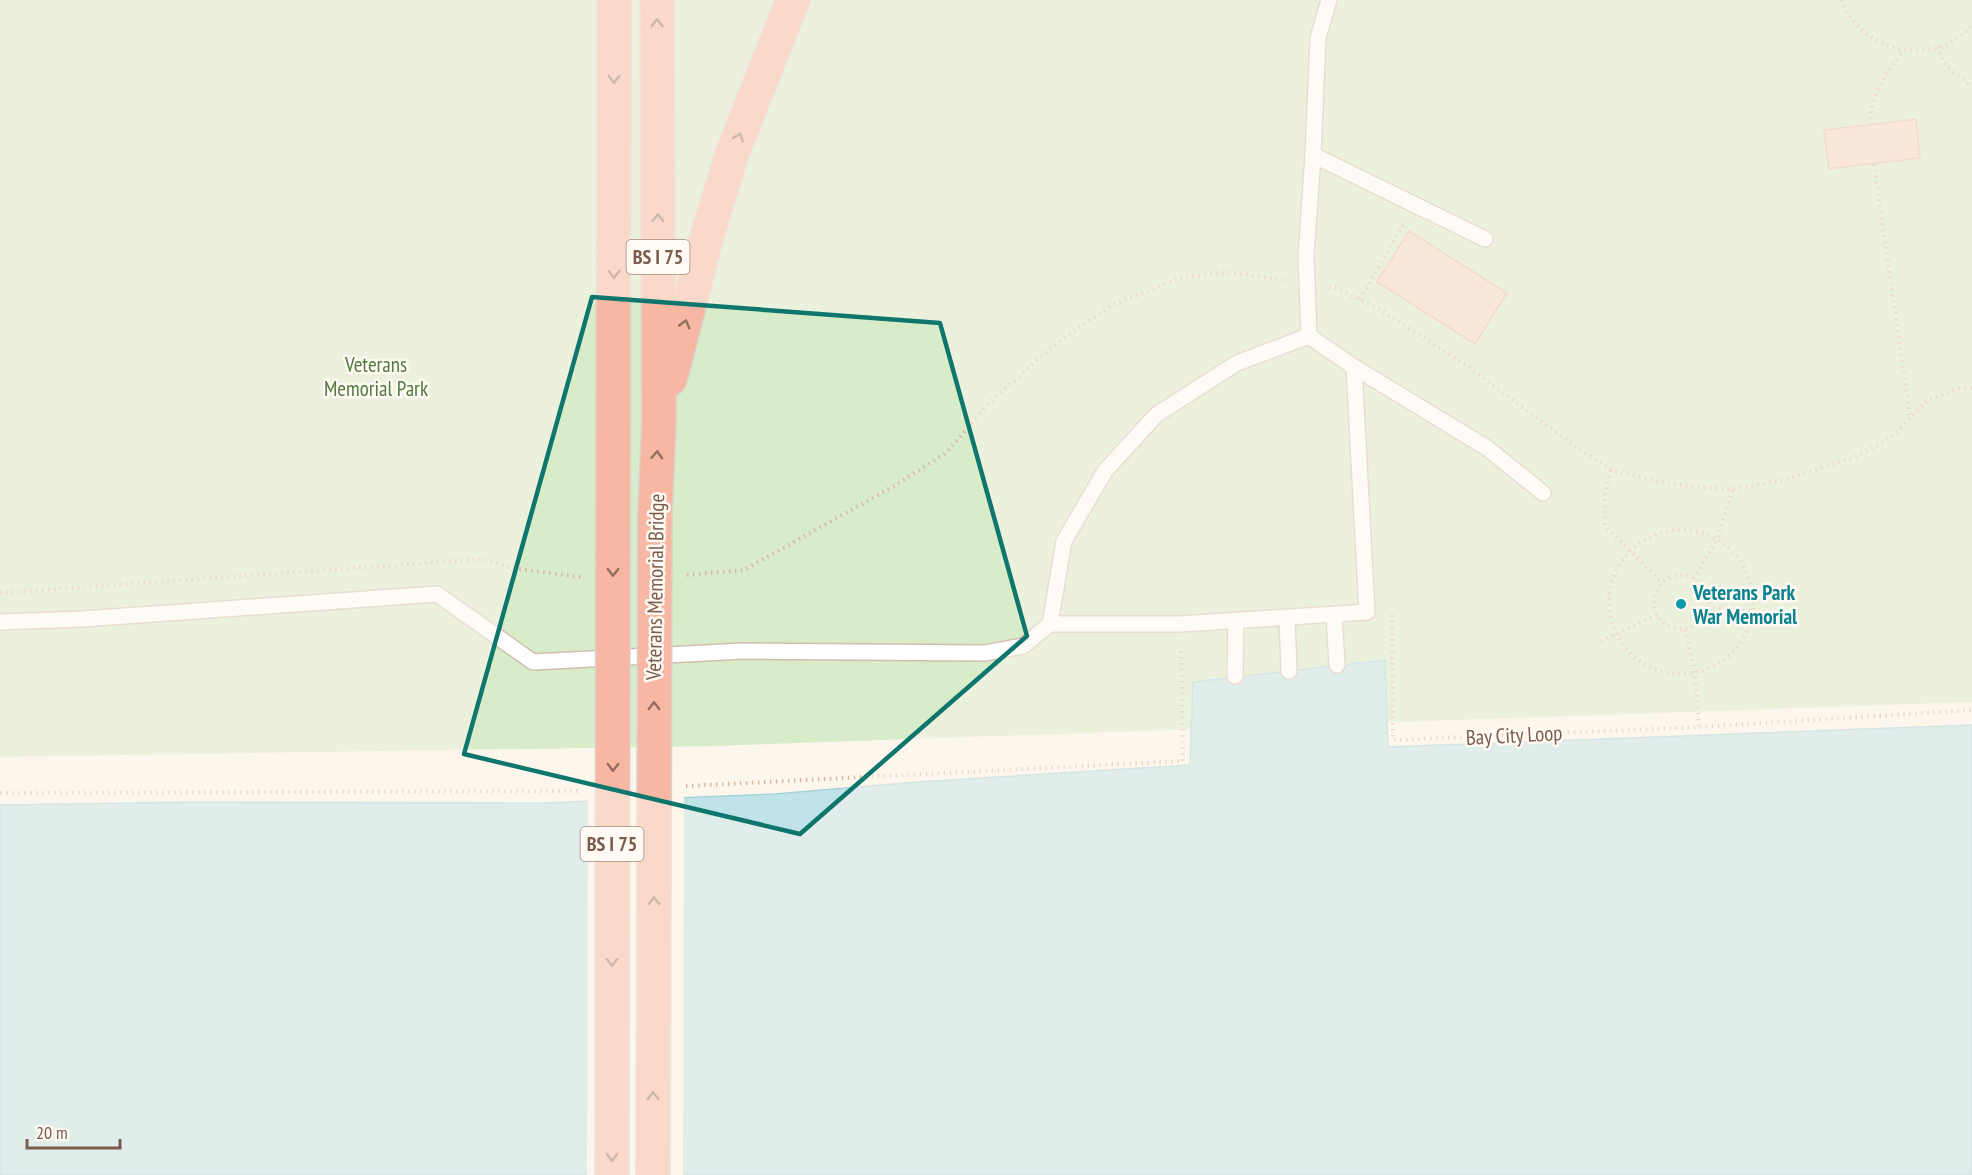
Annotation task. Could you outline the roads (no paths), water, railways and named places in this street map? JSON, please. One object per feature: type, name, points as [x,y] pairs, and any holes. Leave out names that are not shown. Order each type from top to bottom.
[{"type":"highway","name":"Veterans Memorial Bridge","points":[[612,1175],[614,0]]},
{"type":"highway","name":"Veterans Memorial Bridge","points":[[653,1175],[655,513],[659,421],[657,0]]},
{"type":"highway","points":[[659,421],[708,233],[732,154],[793,0]]},
{"type":"lane","points":[[1309,336],[1306,256],[1318,38],[1329,0]]},
{"type":"lane","points":[[1313,155],[1485,239]]},
{"type":"lane","points":[[1309,336],[1354,367],[1487,448],[1543,493]]},
{"type":"lane","points":[[1050,624],[1064,541],[1105,471],[1156,415],[1237,363],[1309,336]]},
{"type":"lane","points":[[0,622],[83,619],[436,594],[533,662],[742,651],[985,652],[1023,646],[1050,624],[1181,624],[1367,612],[1354,367]]},
{"type":"lane","points":[[1334,614],[1337,665]]},
{"type":"lane","points":[[1287,617],[1288,671]]},
{"type":"lane","points":[[1235,676],[1236,620]]},
{"type":"water","points":[[1385,660],[1388,747],[1972,725],[1972,1175],[0,1175],[0,805],[198,802],[547,803],[775,794],[917,782],[1190,765],[1193,682]]},
{"type":"place","name":"Veterans Park War Memorial","points":[[1681,604]]},
{"type":"park label","name":"Veterans Memorial Park","points":[[376,376]]}]
